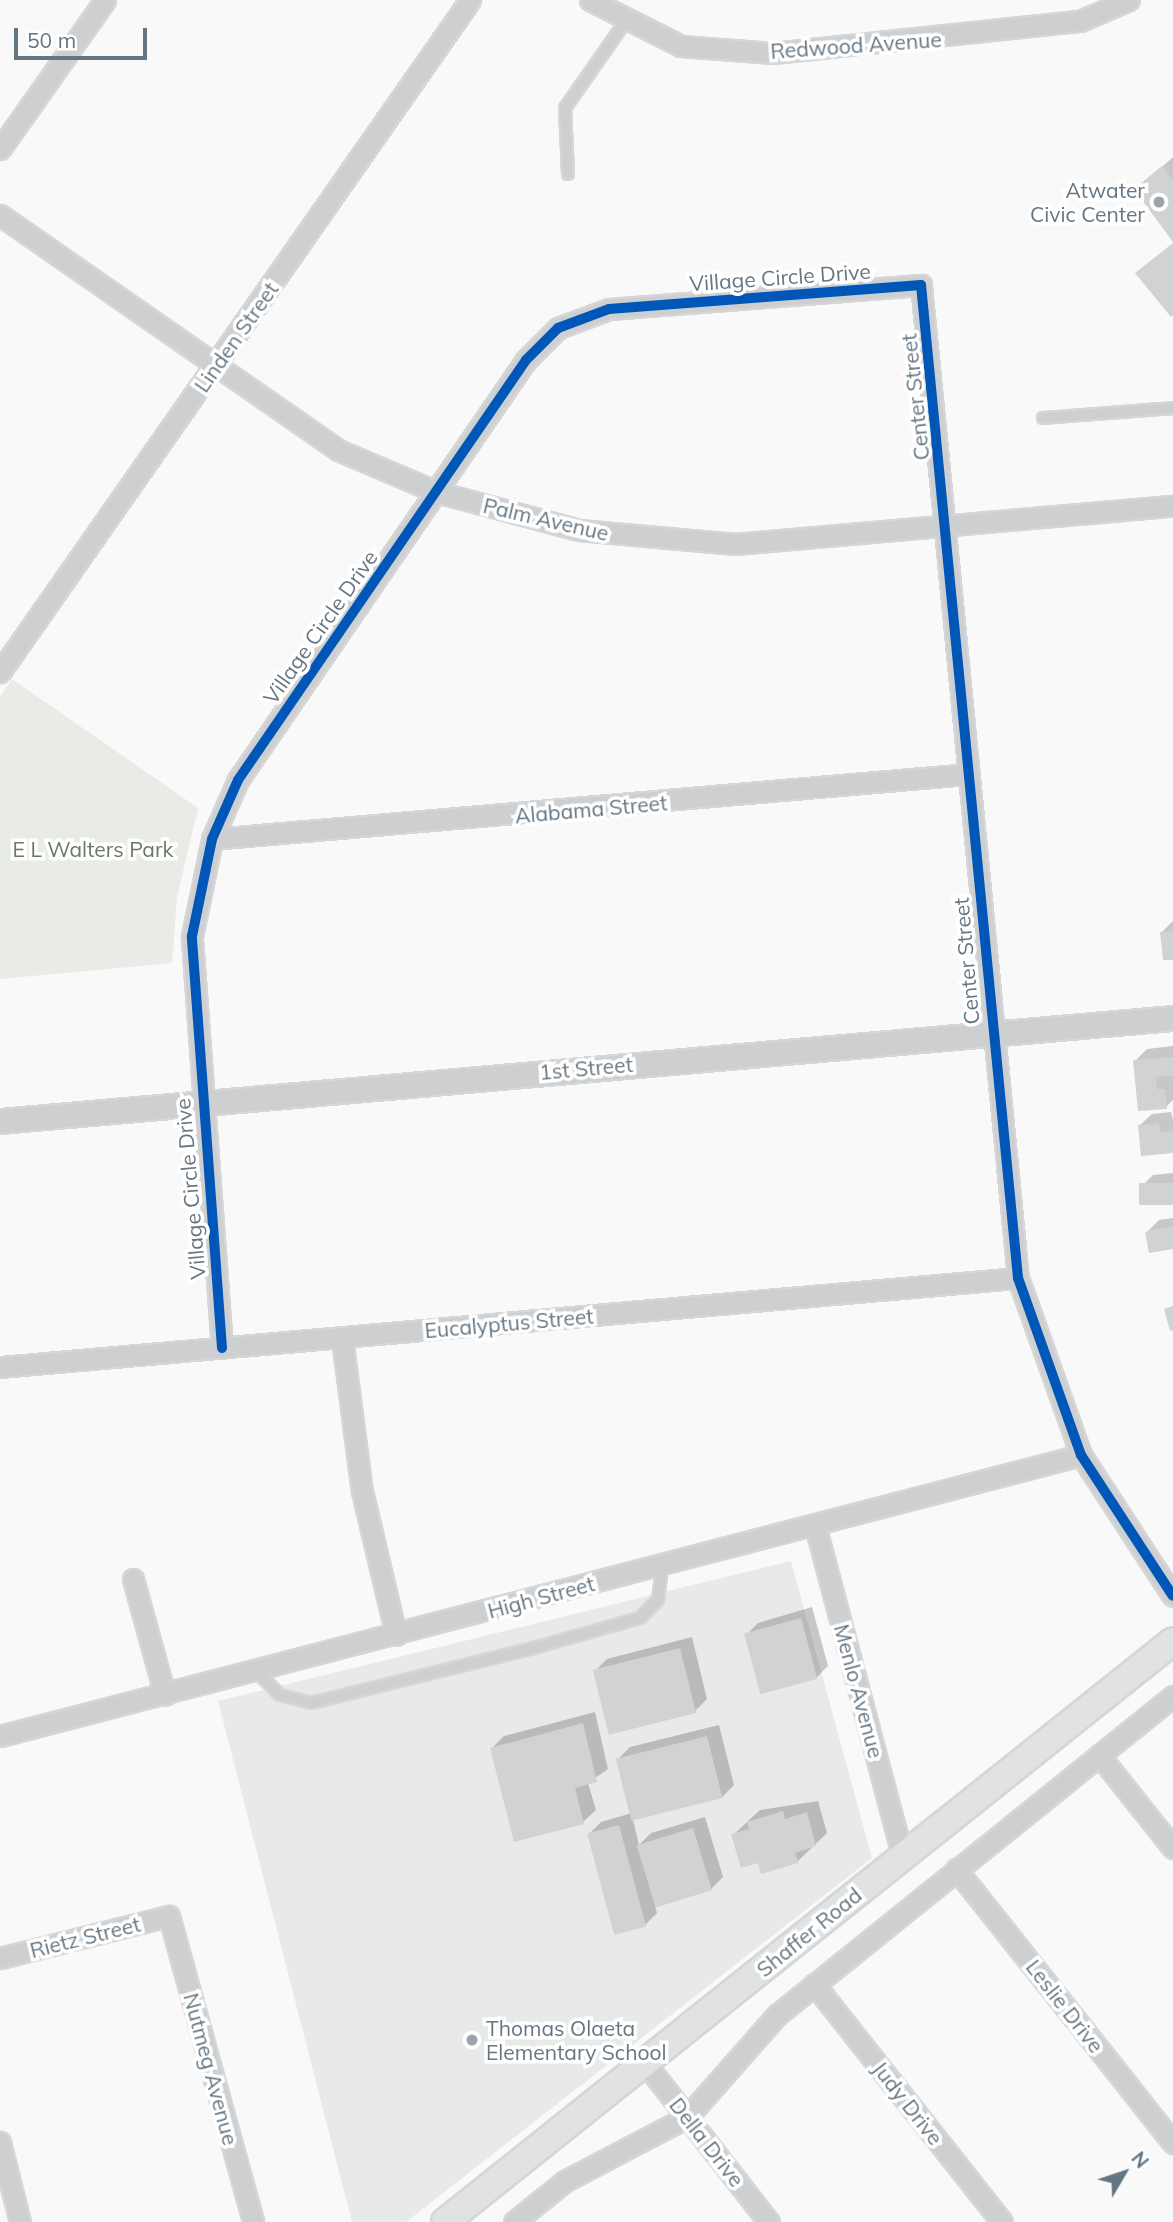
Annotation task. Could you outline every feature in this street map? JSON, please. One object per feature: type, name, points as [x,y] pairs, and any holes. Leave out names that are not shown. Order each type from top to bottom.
[{"type":"main road","name":"Shaffer Road","points":[[445,2222],[1173,1641]]},
{"type":"street","points":[[0,149],[104,0]]},
{"type":"street","name":"Linden Street","points":[[0,672],[216,367],[470,0]]},
{"type":"street","name":"Redwood Avenue","points":[[590,0],[626,21],[681,46],[773,53],[1066,23],[1129,0]]},
{"type":"street","name":"Palm Avenue","points":[[0,215],[338,450],[437,492],[579,530],[656,541],[735,544],[946,528],[1173,506]]},
{"type":"street","name":"Village Circle Drive","points":[[222,1348],[192,936],[212,839],[238,780],[526,360],[558,328],[610,309],[921,285]]},
{"type":"street","name":"Center Street","points":[[921,285],[969,774],[991,1034],[1018,1278],[1048,1379],[1081,1455],[1173,1596]]},
{"type":"street","name":"Alabama Street","points":[[212,839],[969,774]]},
{"type":"street","name":"1st Street","points":[[0,1121],[1173,1018]]},
{"type":"street","name":"Eucalyptus Street","points":[[0,1367],[1018,1278]]},
{"type":"street","points":[[342,1338],[362,1491],[396,1635]]},
{"type":"street","name":"High Street","points":[[0,1736],[1081,1455]]},
{"type":"street","name":"Menlo Avenue","points":[[815,1525],[903,1857]]},
{"type":"street","points":[[133,1579],[165,1695]]},
{"type":"street","name":"Shaffer Road","points":[[514,2222],[539,2215],[565,2181],[687,2117],[777,2015],[1173,1696]]},
{"type":"street","points":[[1099,1755],[1173,1848]]},
{"type":"street","name":"Leslie Drive","points":[[956,1869],[1173,2143]]},
{"type":"street","name":"Rietz Street","points":[[0,1958],[169,1916]]},
{"type":"street","name":"Nutmeg Avenue","points":[[169,1916],[253,2222]]},
{"type":"street","name":"Judy Drive","points":[[814,1983],[1002,2222]]},
{"type":"street","name":"Della Drive","points":[[645,2063],[769,2222]]},
{"type":"street","points":[[0,2141],[20,2222]]},
{"type":"lane","points":[[568,174],[565,108],[626,21]]},
{"type":"lane","points":[[1043,418],[1173,408]]},
{"type":"lane","points":[[256,1671],[279,1695],[312,1703],[537,1647],[640,1618],[657,1600],[662,1565]]},
{"type":"shaded area","name":"Thomas Olaeta Elementary School","points":[[791,1561],[872,1858],[406,2222],[352,2222],[218,1701]]},
{"type":"green space","name":"E L Walters Park","points":[[12,679],[198,808],[177,897],[172,963],[0,979],[0,697]]},
{"type":"building","name":"Atwater Civic Center","points":[[1162,166],[1173,180],[1173,242],[1134,189]]},
{"type":"building","name":"Atwater Civic Center","points":[[1173,243],[1173,315],[1171,317],[1135,273]]},
{"type":"building","points":[[1173,931],[1173,960],[1163,960],[1160,932]]},
{"type":"building","points":[[1173,1057],[1173,1076],[1156,1077],[1157,1089],[1165,1089],[1167,1109],[1138,1111],[1133,1060]]},
{"type":"building","points":[[1159,1123],[1160,1132],[1173,1131],[1173,1153],[1141,1156],[1138,1125]]},
{"type":"building","points":[[1139,1183],[1173,1183],[1173,1205],[1139,1205]]},
{"type":"building","points":[[1173,1226],[1173,1249],[1149,1253],[1145,1232]]},
{"type":"building","points":[[1173,1306],[1173,1330],[1170,1331],[1164,1309]]},
{"type":"building","points":[[801,1618],[817,1679],[760,1694],[744,1633]]},
{"type":"building","points":[[680,1648],[696,1713],[609,1735],[593,1670]]},
{"type":"building","points":[[583,1723],[597,1782],[575,1788],[584,1824],[514,1842],[490,1748]]},
{"type":"building","points":[[707,1736],[722,1798],[631,1821],[616,1759]]},
{"type":"building","points":[[783,1811],[785,1819],[807,1812],[816,1846],[795,1853],[798,1863],[761,1874],[758,1863],[741,1868],[731,1834],[749,1829],[747,1822]]},
{"type":"building","points":[[619,1825],[646,1926],[614,1935],[587,1834]]},
{"type":"building","points":[[693,1828],[712,1890],[656,1907],[637,1845]]},
{"type":"cycle path","points":[[222,1348],[192,936],[212,839],[238,780],[526,360],[558,328],[609,309],[921,285],[1018,1278],[1081,1455],[1173,1596]]},
{"type":"place","name":"Atwater Civic Center","points":[[1159,202]]},
{"type":"place","name":"Thomas Olaeta Elementary School","points":[[472,2040]]}]
